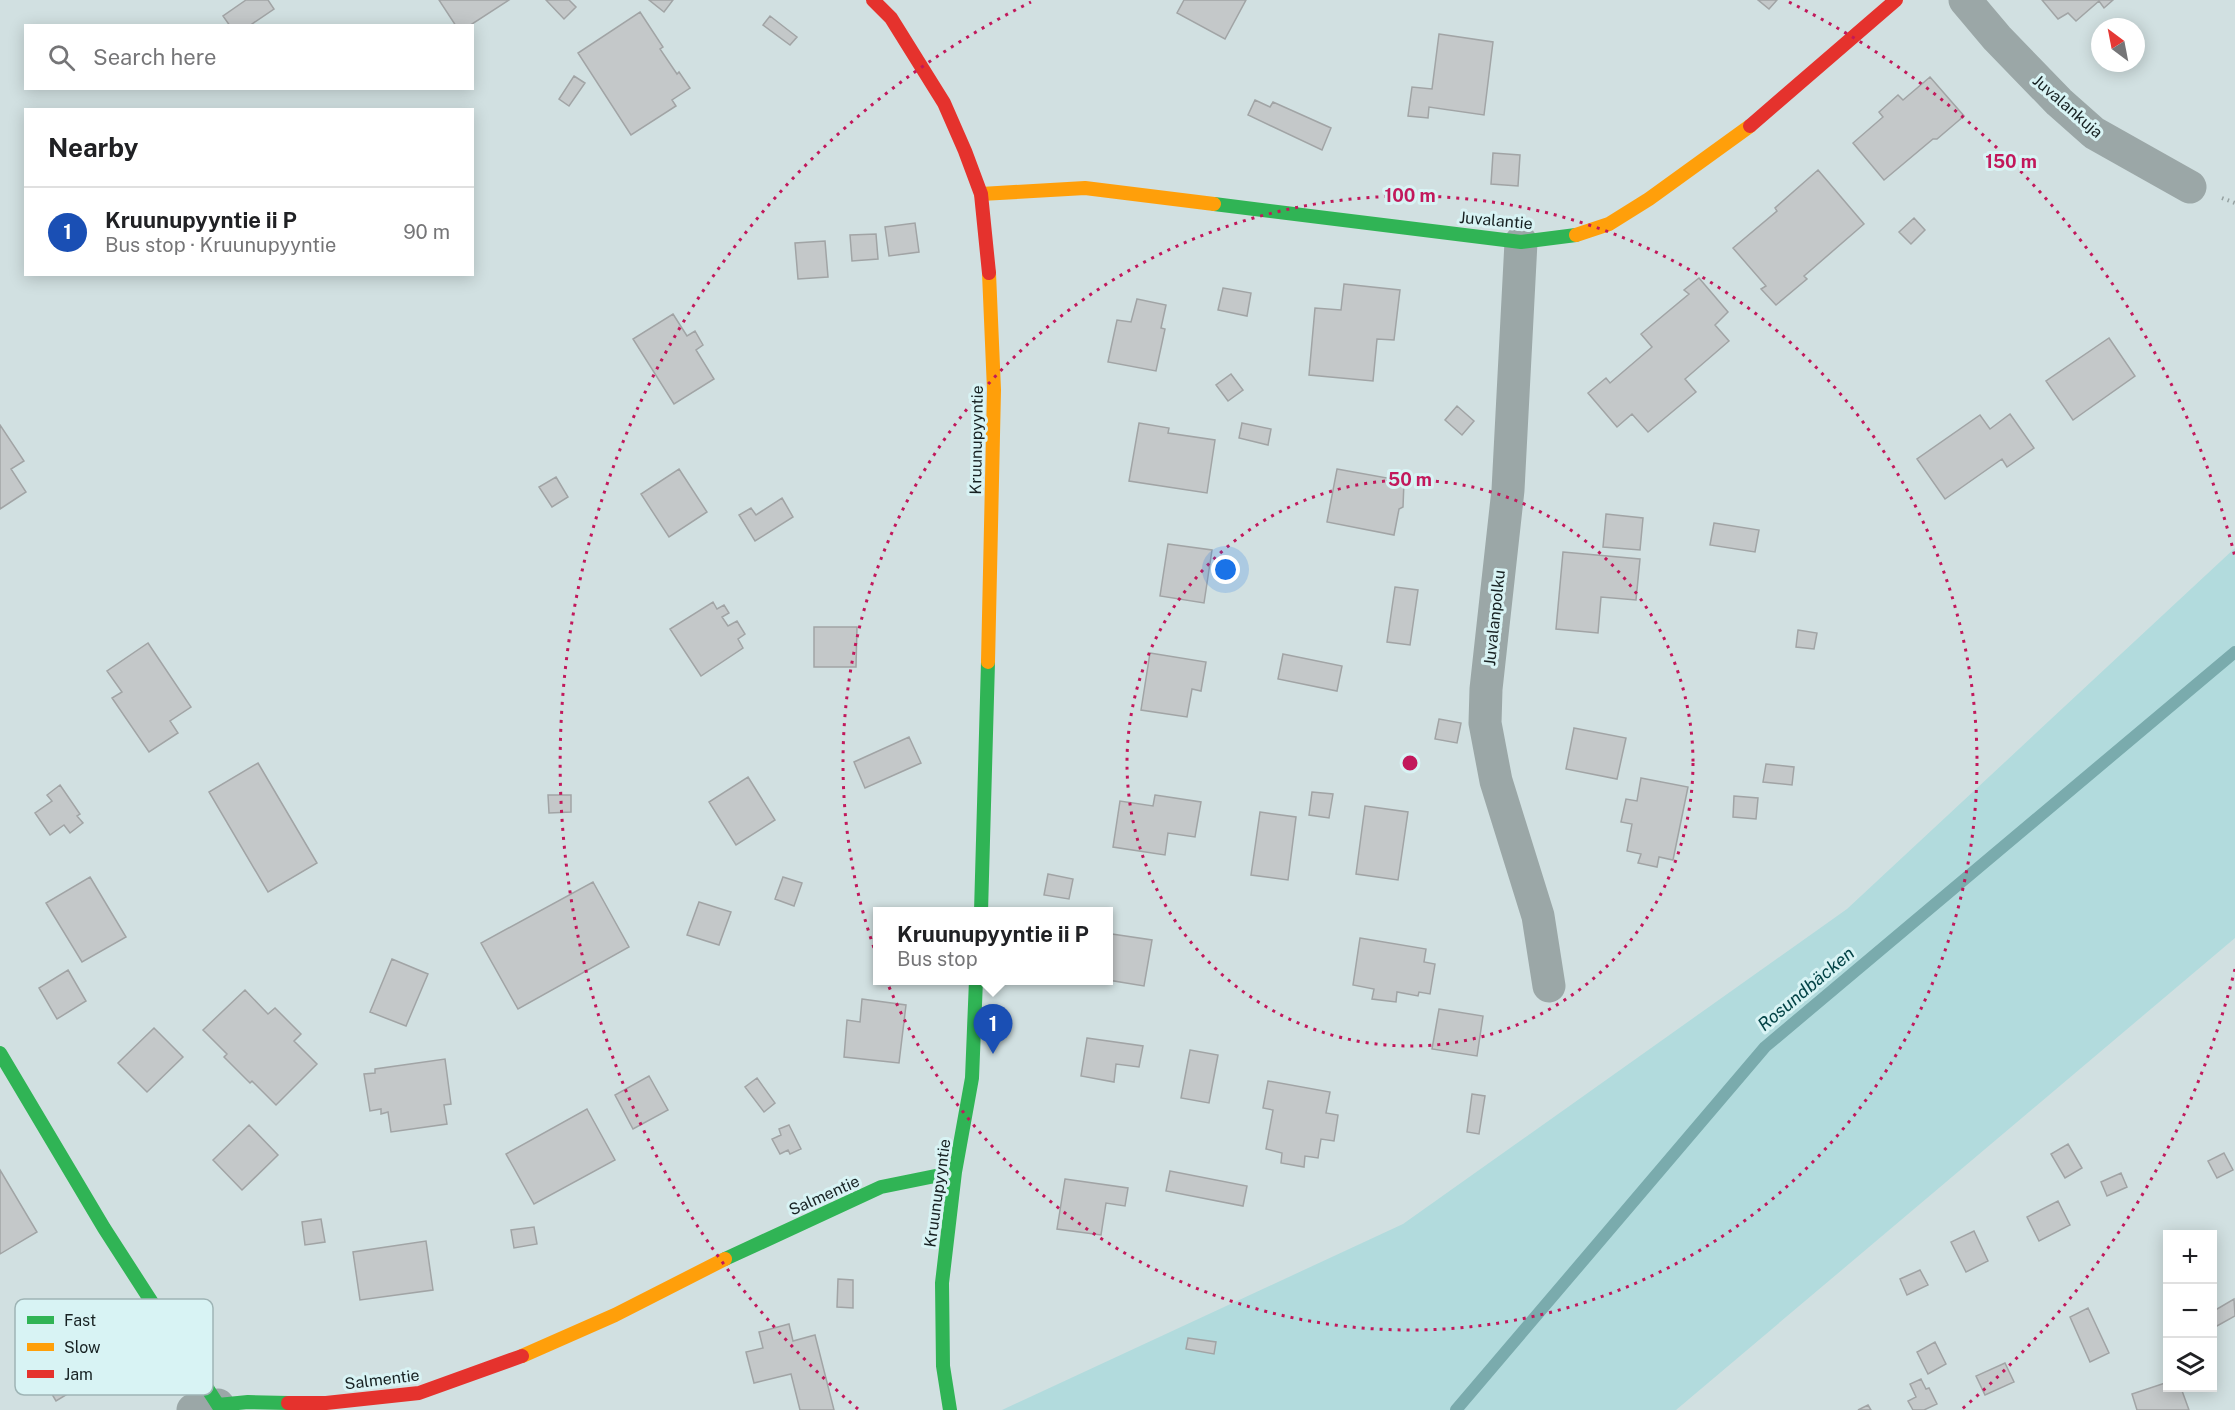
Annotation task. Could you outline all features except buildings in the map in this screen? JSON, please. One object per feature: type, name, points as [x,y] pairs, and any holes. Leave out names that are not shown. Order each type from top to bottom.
[{"type":"street","name":"Kruunupyyntie","points":[[873,0],[891,18],[944,104],[981,194],[988,251],[994,390],[981,907]]},
{"type":"street","name":"Juvalantie","points":[[981,194],[1085,188],[1521,242],[1571,237],[1610,224],[1700,164],[1758,120],[1896,0]]},
{"type":"street","name":"Juvalankuja","points":[[1965,0],[1997,38],[2059,102],[2094,133],[2190,187]]},
{"type":"street","name":"Juvalanpolku","points":[[1521,242],[1508,490],[1486,689],[1485,723],[1496,781],[1538,916],[1549,986]]},
{"type":"street","name":"Kruunupyyntie","points":[[950,1410],[942,1366],[942,1284],[955,1172],[972,1078],[976,985]]},
{"type":"street","name":"Salmentie","points":[[0,1053],[144,1299]]},
{"type":"street","name":"Salmentie","points":[[205,1408],[248,1402],[326,1403],[419,1393],[475,1375],[538,1349],[625,1310],[772,1237],[881,1187],[955,1172]]},
{"type":"shaded area","points":[[2235,548],[2235,938],[1676,1410],[1002,1410],[1403,1224],[1847,909]]},
{"type":"waterway","name":"Rosundbäcken","points":[[1456,1410],[1765,1047],[2235,652]]},
{"type":"traffic: fast","points":[[1214,204],[1521,242],[1576,235]]},
{"type":"traffic: fast","points":[[981,907],[988,662]]},
{"type":"traffic: fast","points":[[950,1410],[943,1366],[942,1283],[955,1172],[972,1078],[976,985]]},
{"type":"traffic: fast","points":[[0,1053],[104,1228],[150,1299]]},
{"type":"traffic: fast","points":[[725,1259],[881,1187],[955,1172]]},
{"type":"traffic: fast","points":[[212,1395],[218,1405],[248,1402],[288,1403]]},
{"type":"traffic: slow","points":[[1576,235],[1609,224],[1649,199],[1750,126]]},
{"type":"traffic: slow","points":[[981,194],[1085,188],[1214,204]]},
{"type":"traffic: slow","points":[[988,662],[994,390],[989,273]]},
{"type":"traffic: slow","points":[[522,1356],[615,1315],[725,1259]]},
{"type":"traffic: jam","points":[[873,0],[891,18],[944,103],[965,151],[981,194],[989,273]]},
{"type":"traffic: jam","points":[[1750,126],[1896,0]]},
{"type":"traffic: jam","points":[[288,1403],[326,1403],[419,1393],[522,1356]]},
{"type":"place","name":"Kruunupyyntie ii P","points":[[993,1054]]}]
